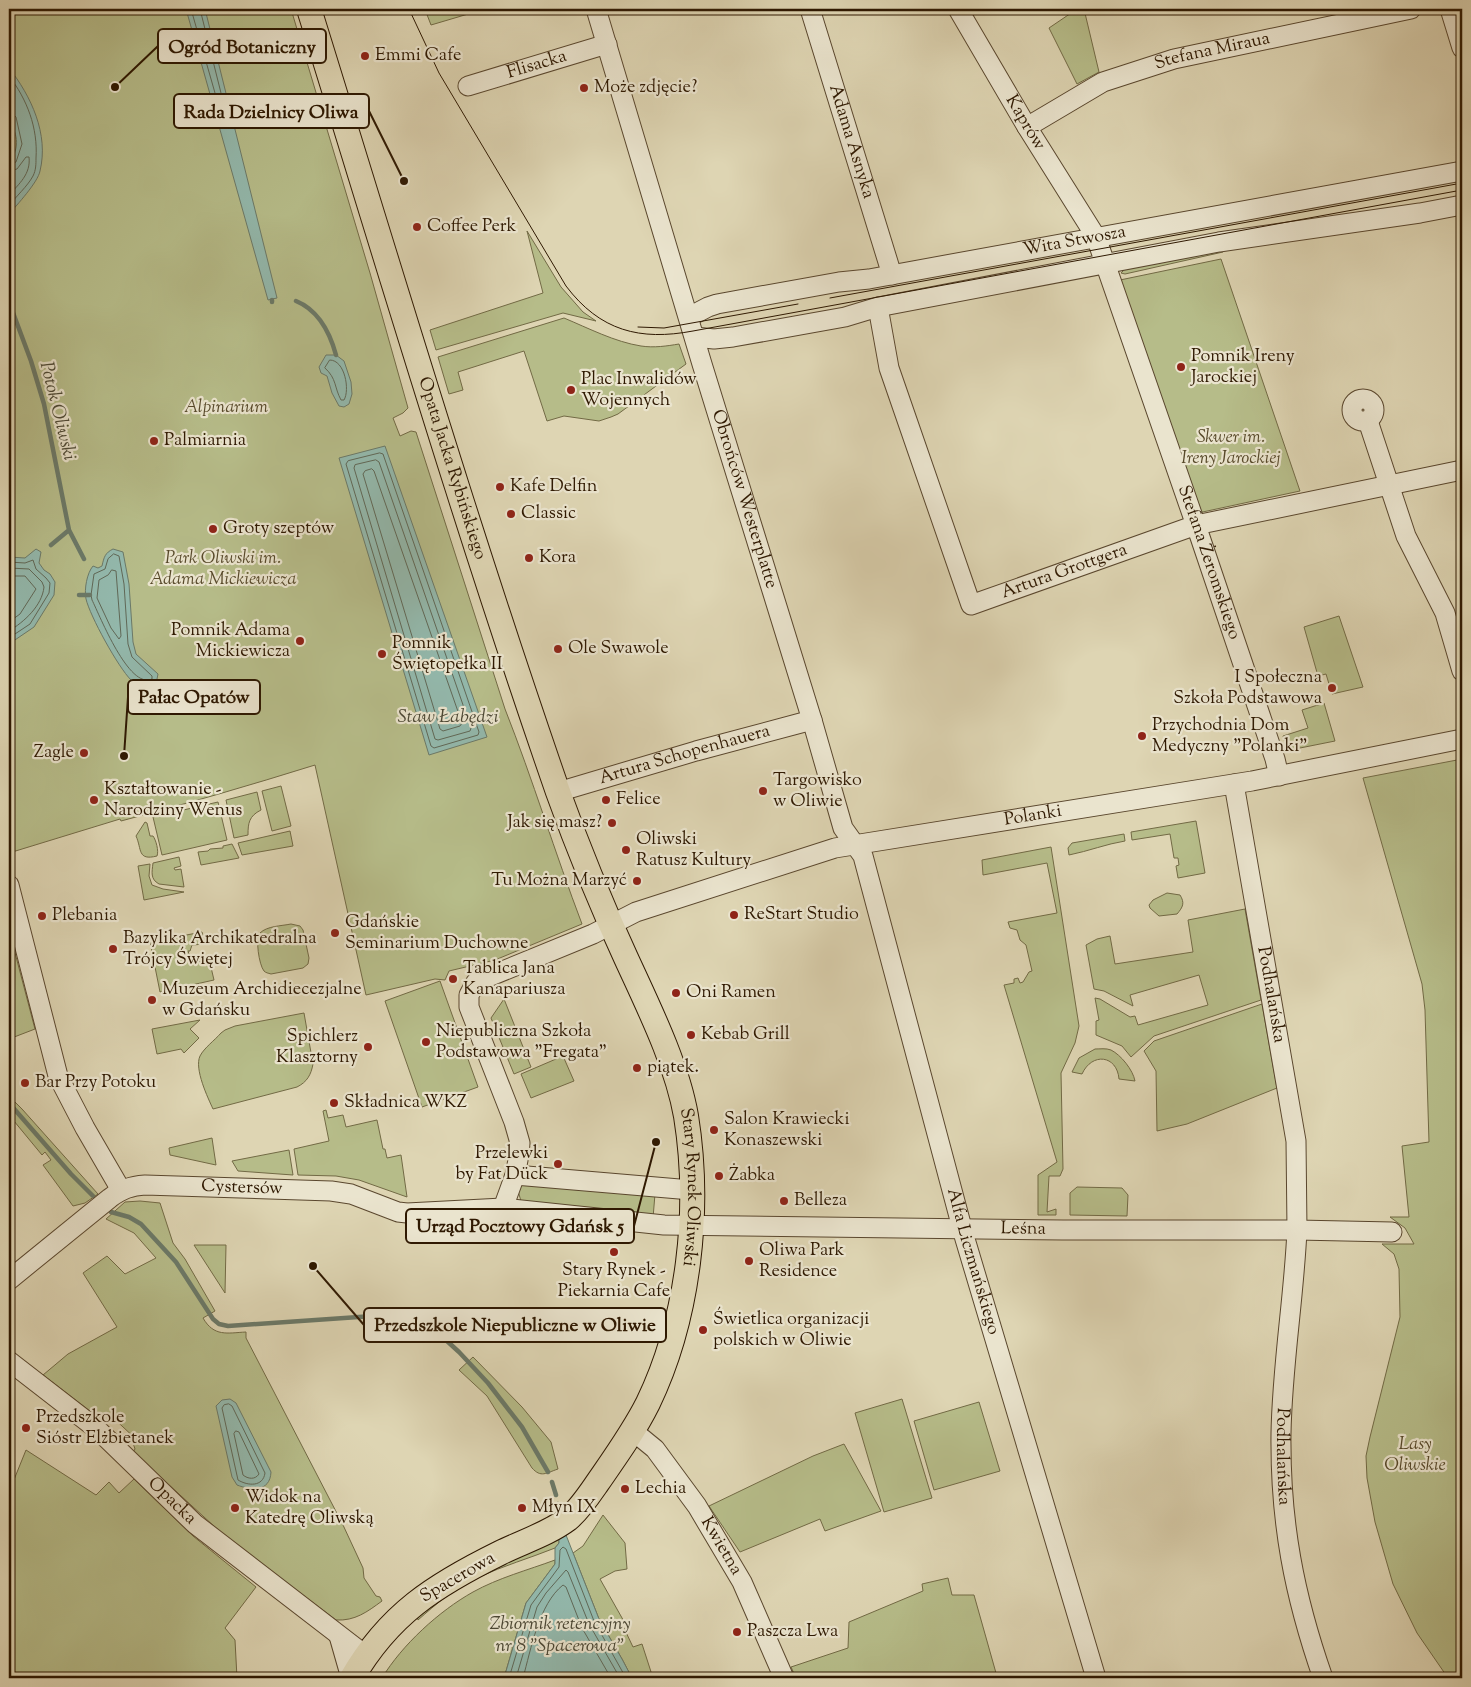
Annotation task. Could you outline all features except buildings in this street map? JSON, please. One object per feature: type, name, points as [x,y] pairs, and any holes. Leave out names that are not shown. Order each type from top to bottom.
[{"type":"main road","name":"Opata Jacka Rybińskiego","points":[[309,9],[450,467],[558,792],[611,924]]},
{"type":"main road","name":"Stary Rynek Oliwski","points":[[585,1501],[633,1431],[658,1381],[674,1332],[684,1291],[690,1224],[689,1138],[679,1086],[661,1039],[611,924]]},
{"type":"main road","name":"Spacerowa","points":[[351,1678],[365,1655],[387,1629],[419,1600],[463,1572],[556,1526],[567,1519],[585,1501]]},
{"type":"street","name":"Obrońców Westerplatte","points":[[596,9],[812,720],[843,828],[854,844]]},
{"type":"street","name":"Adama Asnyka","points":[[810,9],[892,275]]},
{"type":"street","name":"Kaprów","points":[[958,9],[1027,127],[1096,237]]},
{"type":"street","name":"Stefana Miraua","points":[[1027,127],[1103,82],[1174,59],[1411,9]]},
{"type":"street","points":[[1450,9],[1462,48]]},
{"type":"street","name":"Flisacka","points":[[468,86],[607,44]]},
{"type":"street","name":"Wita Stwosza","points":[[689,317],[717,304],[839,282],[892,275],[1462,171]]},
{"type":"street","name":"Wita Stwosza","points":[[695,337],[714,339],[733,337],[845,317],[878,307],[1218,242],[1420,213],[1462,205]]},
{"type":"street","name":"Stefana Żeromskiego","points":[[1096,237],[1196,525],[1275,759],[1279,776]]},
{"type":"street","name":"Artura Grottgera","points":[[878,307],[889,368],[971,605],[1196,525],[1462,470]]},
{"type":"street","points":[[1368,421],[1406,536],[1445,613],[1462,671]]},
{"type":"street","name":"Artura Schopenhauera","points":[[558,792],[812,720]]},
{"type":"street","name":"Polanki","points":[[515,1175],[520,1143],[514,1122],[468,1007],[469,995],[476,982],[593,934],[636,912],[834,848],[1234,784],[1462,739]]},
{"type":"street","name":"Podhalańska","points":[[1234,784],[1296,1141],[1297,1230],[1281,1433],[1283,1502],[1289,1554],[1298,1598],[1323,1678]]},
{"type":"street","name":"Alfa Liczmańskiego","points":[[854,844],[863,856],[963,1228],[1096,1678]]},
{"type":"street","points":[[9,885],[58,1076],[85,1128],[121,1190]]},
{"type":"street","points":[[503,1208],[515,1175],[691,1190]]},
{"type":"street","name":"Cystersów","points":[[9,1280],[121,1190],[130,1186],[331,1191],[351,1194],[398,1212],[407,1213],[503,1208],[664,1225],[690,1224]]},
{"type":"street","name":"Leśna","points":[[690,1224],[1392,1232]]},
{"type":"street","name":"Opacka","points":[[9,1361],[98,1430],[194,1524],[365,1655]]},
{"type":"street","name":"Kwietna","points":[[633,1431],[655,1449],[697,1506],[742,1582],[784,1678]]},
{"type":"street","points":[[339,1636],[351,1678]]},
{"type":"green space","name":"Park Oliwski im. Adama Mickiewicza","points":[[9,9],[291,9],[370,273],[408,408],[393,418],[400,436],[411,431],[416,432],[505,709],[582,924],[495,960],[449,971],[445,980],[435,979],[366,995],[315,765],[170,808],[121,821],[120,819],[9,853]]},
{"type":"green space","points":[[436,9],[485,9],[431,25],[426,12]]},
{"type":"green space","points":[[1077,9],[1084,9],[1099,72],[1077,84],[1049,28]]},
{"type":"green space","points":[[527,231],[561,287],[583,312],[596,321],[563,313],[436,350],[430,330],[543,293]]},
{"type":"green space","points":[[1222,249],[1223,252],[1125,274],[1121,273],[1125,269]]},
{"type":"green space","name":"Skwer im. Ireny Jarockiej","points":[[1221,259],[1300,491],[1198,513],[1120,280]]},
{"type":"green space","points":[[564,318],[631,344],[651,347],[679,344],[686,364],[618,414],[599,421],[564,416],[547,421],[524,351],[458,372],[463,390],[449,394],[438,357]]},
{"type":"green space","points":[[1339,616],[1363,687],[1332,694],[1326,674],[1318,676],[1304,627]]},
{"type":"green space","points":[[1324,703],[1335,741],[1290,750],[1283,736],[1308,728],[1302,710]]},
{"type":"green space","name":"Lasy Oliwskie","points":[[1457,760],[1459,763],[1462,763],[1462,1678],[1448,1678],[1417,1633],[1393,1584],[1375,1522],[1367,1478],[1366,1456],[1400,1317],[1399,1269],[1394,1254],[1382,1244],[1414,1244],[1405,1228],[1390,1217],[1409,1217],[1402,1146],[1429,1142],[1425,1010],[1422,984],[1363,778]]},
{"type":"green space","points":[[281,786],[291,826],[272,831],[262,791]]},
{"type":"green space","points":[[257,792],[261,810],[250,820],[248,835],[234,838],[226,800]]},
{"type":"green space","points":[[218,802],[227,840],[162,855],[153,817]]},
{"type":"green space","points":[[1196,821],[1205,873],[1178,878],[1176,866],[1179,865],[1178,858],[1174,858],[1170,834],[1132,840],[1131,832]]},
{"type":"green space","points":[[145,822],[147,823],[150,836],[153,836],[156,843],[157,856],[146,857],[141,853],[136,836]]},
{"type":"green space","points":[[290,831],[293,846],[242,855],[238,843]]},
{"type":"green space","points":[[1124,834],[1125,841],[1069,855],[1068,848],[1072,843]]},
{"type":"green space","points":[[232,844],[239,858],[201,865],[198,852],[223,848],[223,846]]},
{"type":"green space","points":[[1051,847],[1079,1026],[1075,1043],[1061,1073],[1063,1169],[1060,1176],[1049,1176],[1047,1212],[1056,1209],[1056,1215],[1038,1215],[1038,1175],[1057,1162],[1004,985],[1014,983],[1014,979],[1018,978],[1020,983],[1023,982],[1029,972],[1032,971],[1026,945],[1020,940],[1017,930],[1010,928],[1008,922],[1057,913],[1047,863],[983,875],[982,860]]},
{"type":"green space","points":[[179,857],[181,866],[174,868],[175,870],[181,869],[184,887],[159,884],[154,880],[152,875],[153,863]]},
{"type":"green space","points":[[150,864],[149,876],[152,885],[163,889],[184,892],[144,900],[138,866]]},
{"type":"green space","points":[[1167,893],[1180,895],[1183,903],[1182,907],[1177,914],[1159,916],[1149,905],[1153,900]]},
{"type":"green space","points":[[1245,909],[1261,1000],[1154,1036],[1131,1057],[1122,1046],[1096,1035],[1096,1021],[1099,1020],[1095,998],[1100,999],[1130,1017],[1135,1016],[1138,1025],[1208,1005],[1199,975],[1130,995],[1133,1006],[1104,991],[1094,989],[1086,945],[1097,939],[1110,936],[1115,964],[1193,952],[1188,920]]},
{"type":"green space","points":[[291,924],[300,926],[303,930],[309,958],[308,964],[303,968],[271,974],[264,971],[258,952],[260,933],[270,928]]},
{"type":"green space","points":[[9,930],[35,1029],[9,1039]]},
{"type":"green space","points":[[202,932],[205,944],[192,945],[190,951],[188,951],[189,958],[196,963],[197,961],[204,962],[204,960],[209,959],[214,980],[160,992],[150,942]]},
{"type":"green space","points":[[440,981],[478,1087],[422,1107],[385,1001]]},
{"type":"green space","points":[[504,999],[531,1067],[514,1074],[491,1018]]},
{"type":"green space","points":[[1262,1004],[1277,1088],[1187,1124],[1157,1131],[1156,1071],[1144,1051],[1154,1041]]},
{"type":"green space","points":[[304,1013],[313,1064],[310,1075],[306,1080],[297,1087],[213,1109],[202,1083],[199,1068],[200,1056],[207,1047],[225,1030],[235,1026]]},
{"type":"green space","points":[[200,1020],[190,1029],[199,1038],[184,1053],[181,1049],[157,1054],[152,1029]]},
{"type":"green space","points":[[1095,1049],[1109,1049],[1119,1055],[1126,1063],[1135,1081],[1119,1079],[1114,1065],[1104,1059],[1092,1062],[1082,1074],[1072,1072],[1079,1058]]},
{"type":"green space","points":[[563,1056],[574,1081],[531,1098],[521,1074]]},
{"type":"green space","points":[[9,1096],[98,1194],[85,1203],[73,1206],[43,1165],[51,1160],[45,1152],[42,1155],[9,1115]]},
{"type":"green space","points":[[326,1110],[328,1118],[343,1115],[346,1127],[377,1120],[383,1149],[385,1149],[387,1158],[401,1155],[407,1197],[359,1180],[336,1176],[298,1175],[294,1149],[329,1141],[323,1111]]},
{"type":"green space","points":[[212,1138],[216,1165],[170,1155],[169,1148]]},
{"type":"green space","points":[[289,1150],[293,1175],[238,1171],[232,1161]]},
{"type":"green space","points":[[522,1183],[655,1194],[653,1218],[521,1201],[518,1191]]},
{"type":"green space","points":[[1077,1187],[1122,1188],[1128,1195],[1127,1216],[1070,1215],[1070,1193]]},
{"type":"green space","points":[[125,1202],[160,1203],[173,1243],[185,1259],[215,1311],[203,1318],[207,1324],[216,1331],[246,1332],[246,1338],[343,1525],[363,1568],[364,1578],[376,1596],[380,1597],[382,1601],[366,1612],[349,1619],[336,1620],[227,1538],[133,1452],[135,1449],[133,1443],[137,1440],[108,1413],[99,1418],[43,1375],[68,1354],[117,1327],[83,1273],[107,1256],[125,1274],[156,1258],[134,1233],[106,1219]]},
{"type":"green space","points":[[194,1245],[226,1245],[225,1293]]},
{"type":"green space","points":[[473,1357],[522,1407],[551,1442],[558,1469],[541,1474],[532,1468],[487,1396],[459,1370]]},
{"type":"green space","points":[[902,1399],[932,1498],[884,1512],[855,1413]]},
{"type":"green space","points":[[979,1402],[1000,1471],[934,1490],[914,1421]]},
{"type":"green space","points":[[844,1444],[881,1511],[825,1531],[820,1519],[740,1552],[709,1506],[813,1456]]},
{"type":"green space","points":[[26,1450],[96,1495],[109,1482],[119,1493],[134,1479],[193,1536],[256,1587],[225,1628],[235,1640],[237,1678],[9,1678],[9,1492]]},
{"type":"green space","points":[[603,1515],[625,1543],[627,1569],[615,1571],[600,1579],[626,1625],[623,1626],[633,1647],[642,1644],[653,1678],[632,1678],[599,1619],[573,1553],[583,1546]]},
{"type":"green space","points":[[559,1538],[559,1543],[555,1548],[488,1573],[462,1586],[418,1620],[417,1616],[475,1576]]},
{"type":"green space","points":[[555,1560],[555,1564],[526,1603],[504,1678],[382,1678],[400,1653],[422,1630],[460,1600],[493,1582]]},
{"type":"green space","points":[[948,1578],[952,1595],[974,1595],[996,1673],[980,1678],[796,1678],[791,1667],[848,1648],[849,1622],[923,1591],[922,1584]]},
{"type":"water","points":[[186,9],[205,9],[277,298],[268,300]]},
{"type":"water","points":[[9,68],[31,103],[36,116],[42,143],[42,157],[38,176],[27,193],[9,214],[9,161],[12,159],[15,151],[16,139],[8,106]]},
{"type":"water","points":[[326,355],[336,355],[344,361],[351,382],[352,394],[349,404],[344,407],[339,406],[332,393],[327,376],[321,373],[319,367]]},
{"type":"water","name":"Staw Łabędzi","points":[[385,446],[487,737],[429,755],[339,458]]},
{"type":"water","points":[[36,549],[41,552],[39,563],[55,582],[54,595],[34,627],[9,644],[9,557],[25,558]]},
{"type":"water","points":[[113,549],[123,552],[129,584],[133,642],[136,654],[158,674],[156,684],[153,685],[137,684],[125,673],[99,629],[86,599],[86,581],[91,569],[93,566],[98,568],[102,566],[105,556]]},
{"type":"water","points":[[230,1399],[236,1403],[271,1472],[270,1479],[263,1487],[253,1489],[242,1487],[237,1485],[232,1477],[216,1406],[222,1400]]},
{"type":"water","name":"Zbiornik retencyjny nr 8 \"Spacerowa\"","points":[[566,1535],[599,1619],[632,1678],[504,1678],[526,1603],[555,1564],[555,1548],[559,1543],[559,1538]]},
{"type":"waterway","points":[[296,301],[317,316],[327,331],[336,355]]},
{"type":"waterway","name":"Potok Oliwski","points":[[9,302],[31,361],[44,404],[69,530],[84,559]]},
{"type":"waterway","name":"Potok Oliwski","points":[[51,545],[69,530]]},
{"type":"waterway","name":"Potok Oliwski","points":[[79,595],[90,595]]},
{"type":"waterway","name":"Potok Oliwski","points":[[9,1103],[71,1174],[93,1196]]},
{"type":"waterway","name":"Potok Oliwski","points":[[111,1212],[129,1217],[141,1224],[176,1262],[213,1319],[219,1324],[228,1326],[402,1314],[418,1315],[459,1352],[488,1383],[522,1427],[548,1472]]},
{"type":"waterway","name":"Potok Oliwski","points":[[552,1482],[556,1495]]},
{"type":"waterway","name":"Potok Oliwski","points":[[558,1504],[560,1510]]},
{"type":"tram line","points":[[409,9],[439,73],[566,286],[579,301],[607,323],[638,333],[656,335],[693,331],[1462,190]]},
{"type":"tram line","points":[[830,298],[1462,183]]},
{"type":"tram line","points":[[638,327],[664,328],[798,304]]},
{"type":"place","name":"Emmi Cafe","points":[[365,56]]},
{"type":"place","name":"Ogród Botaniczny","points":[[115,87]]},
{"type":"place","name":"Może zdjęcie?","points":[[584,88]]},
{"type":"place","name":"Rada Dzielnicy Oliwa","points":[[404,181]]},
{"type":"place","name":"Coffee Perk","points":[[417,227]]},
{"type":"place","name":"Pomnik Ireny Jarockiej","points":[[1181,367]]},
{"type":"place","name":"Plac Inwalidów Wojennych","points":[[571,390]]},
{"type":"place","name":"Palmiarnia","points":[[154,441]]},
{"type":"place","name":"Kafe Delfin","points":[[500,487]]},
{"type":"place","name":"Classic","points":[[511,514]]},
{"type":"place","name":"Groty szeptów","points":[[213,529]]},
{"type":"place","name":"Kora","points":[[529,558]]},
{"type":"place","name":"Pomnik Adama Mickiewicza","points":[[300,641]]},
{"type":"place","name":"Ole Swawole","points":[[558,649]]},
{"type":"place","name":"Pomnik Świętopełka II","points":[[382,654]]},
{"type":"place","name":"I Społeczna Szkoła Podstawowa","points":[[1332,688]]},
{"type":"place","name":"Przychodnia Dom Medyczny \"Polanki\"","points":[[1142,736]]},
{"type":"place","name":"Zagle","points":[[84,753]]},
{"type":"place","name":"Pałac Opatów","points":[[124,756]]},
{"type":"place","name":"Targowisko w Oliwie","points":[[763,791]]},
{"type":"place","name":"Kształtowanie - Narodziny Wenus","points":[[94,800]]},
{"type":"place","name":"Felice","points":[[606,800]]},
{"type":"place","name":"Jak się masz?","points":[[612,823]]},
{"type":"place","name":"Oliwski Ratusz Kultury","points":[[626,850]]},
{"type":"place","name":"Tu Można Marzyć","points":[[637,881]]},
{"type":"place","name":"ReStart Studio","points":[[734,915]]},
{"type":"place","name":"Plebania","points":[[42,916]]},
{"type":"place","name":"Gdańskie Seminarium Duchowne","points":[[335,933]]},
{"type":"place","name":"Bazylika Archikatedralna Trójcy Świętej","points":[[113,949]]},
{"type":"place","name":"Tablica Jana Kanapariusza","points":[[453,979]]},
{"type":"place","name":"Oni Ramen","points":[[676,993]]},
{"type":"place","name":"Muzeum Archidiecezjalne w Gdańsku","points":[[152,1000]]},
{"type":"place","name":"Kebab Grill","points":[[691,1035]]},
{"type":"place","name":"Niepubliczna Szkoła Podstawowa \"Fregata\"","points":[[426,1042]]},
{"type":"place","name":"Spichlerz Klasztorny","points":[[368,1047]]},
{"type":"place","name":"piątek.","points":[[637,1068]]},
{"type":"place","name":"Bar Przy Potoku","points":[[25,1083]]},
{"type":"place","name":"Składnica WKZ","points":[[334,1103]]},
{"type":"place","name":"Salon Krawiecki Konaszewski","points":[[714,1130]]},
{"type":"place","name":"Urząd Pocztowy Gdańsk 5","points":[[656,1142]]},
{"type":"place","name":"Przelewki by Fat Dück","points":[[558,1164]]},
{"type":"place","name":"Żabka","points":[[719,1176]]},
{"type":"place","name":"Belleza","points":[[784,1201]]},
{"type":"place","name":"Stary Rynek - Piekarnia Cafe","points":[[614,1252]]},
{"type":"place","name":"Oliwa Park Residence","points":[[749,1261]]},
{"type":"place","name":"Przedszkole Niepubliczne w Oliwie","points":[[313,1266]]},
{"type":"place","name":"Świetlica organizacji polskich w Oliwie","points":[[703,1330]]},
{"type":"place","name":"Przedszkole Sióstr Elżbietanek","points":[[26,1428]]},
{"type":"place","name":"Lechia","points":[[625,1489]]},
{"type":"place","name":"Widok na Katedrę Oliwską","points":[[235,1508]]},
{"type":"place","name":"Młyn IX","points":[[522,1508]]},
{"type":"place","name":"Paszcza Lwa","points":[[737,1632]]},
{"type":"park label","name":"Alpinarium","points":[[226,408]]}]
